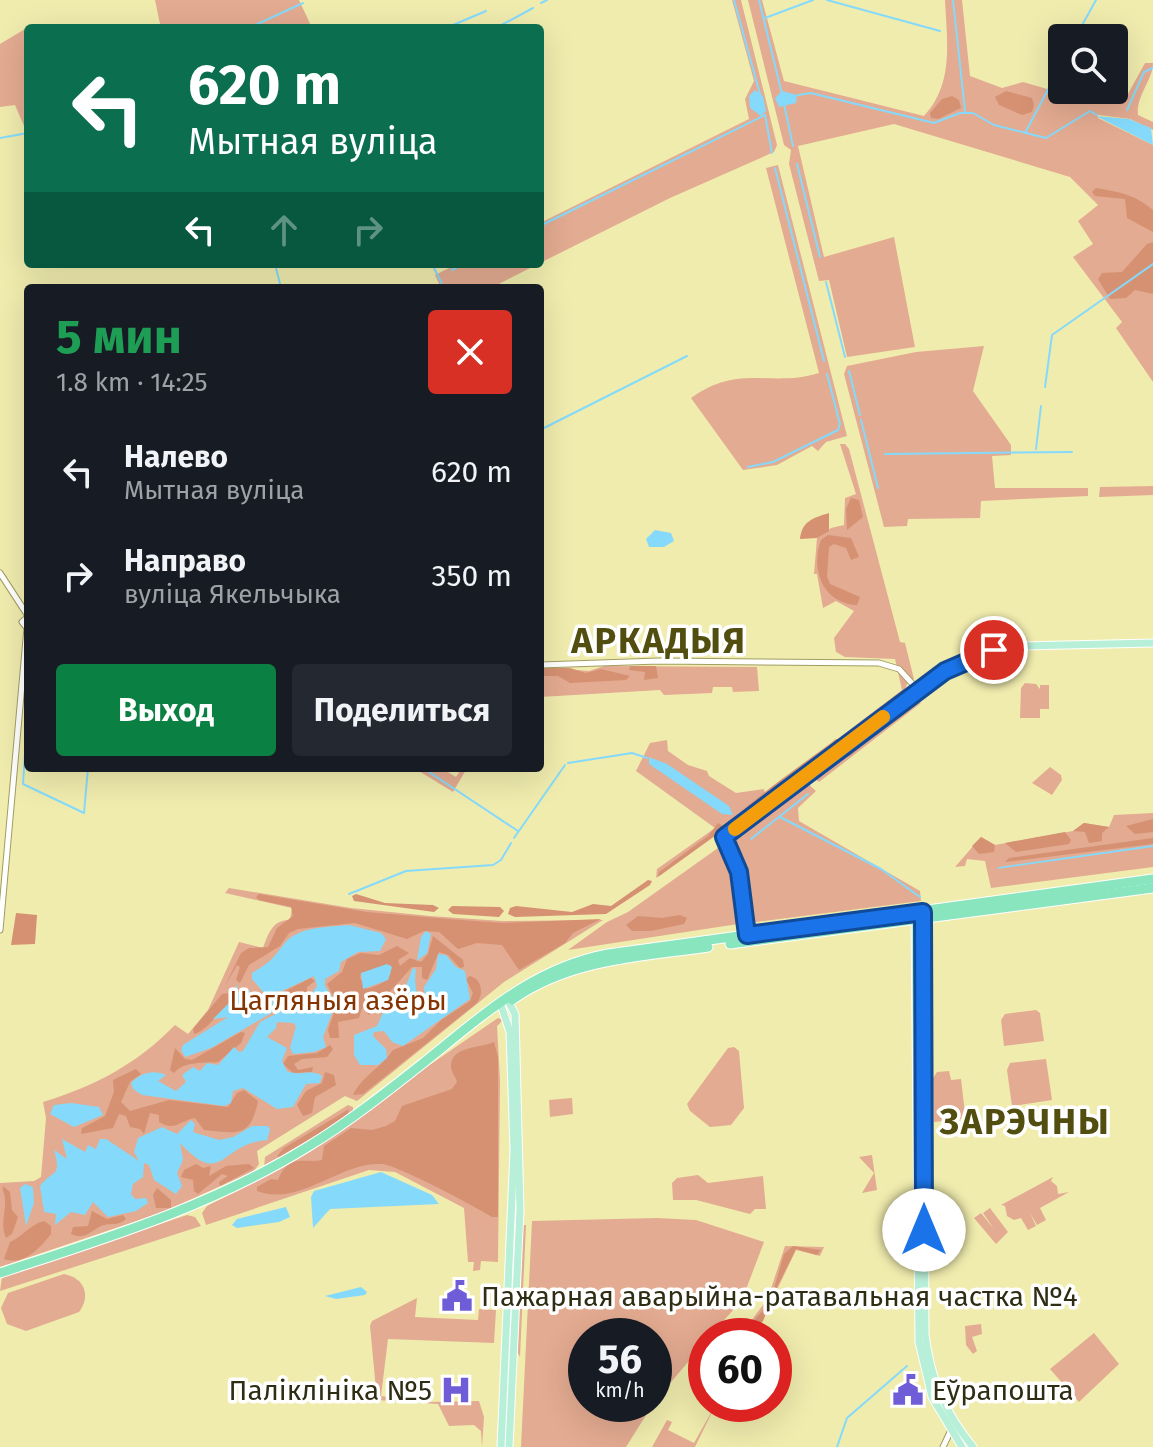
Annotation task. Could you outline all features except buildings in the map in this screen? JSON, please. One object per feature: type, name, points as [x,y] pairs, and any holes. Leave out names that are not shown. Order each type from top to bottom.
[{"type":"highway","points":[[919,916],[1153,879]]},
{"type":"highway","points":[[0,1273],[153,1224],[219,1195],[319,1140],[504,1002],[548,978],[590,964],[747,939],[1153,888]]},
{"type":"main road","points":[[747,939],[739,872],[724,837],[918,690],[962,661],[994,650],[1021,646],[1153,643]]},
{"type":"main road","points":[[919,916],[918,1333],[929,1389],[962,1447]]},
{"type":"main road","points":[[501,1447],[508,1383],[514,1150],[510,1032],[504,1002]]},
{"type":"main road","points":[[507,1404],[509,1447]]},
{"type":"main road","points":[[953,1428],[973,1447]]},
{"type":"street","points":[[0,573],[24,611]]},
{"type":"street","points":[[544,665],[659,661],[879,663],[899,669],[918,690]]},
{"type":"street","points":[[0,930],[24,671]]},
{"type":"street","points":[[943,1447],[953,1428]]},
{"type":"green space","points":[[155,0],[299,0],[310,24],[160,24]]},
{"type":"green space","points":[[732,0],[741,0],[777,145],[774,152],[670,198],[544,261],[544,221],[749,119],[745,99],[754,81]]},
{"type":"green space","points":[[748,0],[762,0],[784,81],[924,116],[934,104],[944,76],[947,47],[945,0],[962,0],[970,76],[1002,88],[1023,82],[1048,89],[1048,104],[1128,104],[1128,94],[1145,63],[1153,63],[1138,115],[1153,122],[1153,130],[1130,119],[1098,115],[1098,118],[1153,145],[1153,382],[1116,328],[1122,322],[1073,257],[1093,244],[1078,221],[1098,205],[1070,177],[894,124],[798,146],[824,257],[894,237],[915,347],[847,357],[829,280],[819,281],[789,164],[791,150],[784,145]]},
{"type":"green space","points":[[24,30],[24,126],[15,105],[0,107],[0,44]]},
{"type":"green space","points":[[1006,91],[1032,98],[1032,112],[1022,115],[999,105],[995,97]]},
{"type":"green space","points":[[952,96],[959,100],[961,108],[938,119],[931,118],[930,113],[942,99]]},
{"type":"green space","points":[[778,165],[847,436],[826,442],[818,451],[812,446],[777,465],[743,470],[691,398],[725,381],[801,377],[819,373],[766,168]]},
{"type":"green space","points":[[1096,188],[1126,194],[1153,210],[1153,232],[1127,218],[1125,199],[1095,196],[1092,192]]},
{"type":"green space","points":[[1153,242],[1153,294],[1135,290],[1126,298],[1110,299],[1098,279],[1102,273],[1122,272],[1147,244]]},
{"type":"green space","points":[[449,268],[530,268],[499,284],[439,284],[435,275]]},
{"type":"green space","points":[[984,346],[973,391],[1011,445],[1011,455],[992,456],[995,488],[1088,488],[1088,496],[981,501],[980,518],[908,519],[907,526],[884,527],[844,374],[847,366],[916,352]]},
{"type":"green space","points":[[840,444],[845,444],[849,449],[900,642],[905,643],[914,679],[907,684],[903,695],[656,878],[657,869],[715,828],[636,771],[650,743],[667,740],[668,751],[688,765],[707,771],[709,776],[736,793],[764,789],[765,794],[902,690],[895,659],[845,657],[836,652],[834,638],[854,611],[836,601],[823,608],[817,574],[814,574],[817,538],[831,528],[844,525],[845,498],[856,494]]},
{"type":"green space","points":[[1153,486],[1153,495],[1099,497],[1100,487]]},
{"type":"green space","points":[[851,498],[859,500],[863,517],[847,530],[846,509]]},
{"type":"green space","points":[[829,513],[829,531],[817,538],[800,539],[806,524]]},
{"type":"green space","points":[[828,535],[851,538],[859,557],[851,560],[846,548],[834,544],[829,547],[827,576],[830,584],[860,597],[857,605],[835,598],[822,583],[818,551],[821,540]]},
{"type":"green space","points":[[604,666],[757,667],[759,691],[733,692],[732,687],[713,687],[712,693],[664,695],[660,690],[544,697],[544,667],[589,671]]},
{"type":"green space","points":[[630,666],[656,666],[658,678],[644,680],[645,672],[629,670]]},
{"type":"green space","points":[[544,668],[570,668],[586,673],[601,669],[630,676],[626,680],[570,683],[558,676],[544,676]]},
{"type":"green space","points":[[1025,683],[1036,684],[1040,689],[1040,685],[1049,685],[1049,709],[1040,709],[1040,718],[1020,718],[1021,688]]},
{"type":"green space","points":[[915,700],[921,703],[819,782],[814,778],[815,772]]},
{"type":"green space","points":[[899,715],[850,756],[839,758],[893,716]]},
{"type":"green space","points":[[840,739],[839,743],[741,813],[768,789]]},
{"type":"green space","points":[[1050,767],[1061,775],[1062,780],[1052,795],[1032,783]]},
{"type":"green space","points":[[420,772],[448,772],[456,777],[459,772],[465,772],[453,792]]},
{"type":"green space","points":[[806,782],[816,791],[798,808],[799,821],[920,891],[921,901],[749,923],[742,872],[732,837]]},
{"type":"green space","points":[[1153,813],[1153,867],[991,888],[985,861],[967,859],[965,866],[955,867],[981,837],[995,845],[1073,831],[1084,823],[1109,827],[1114,815]]},
{"type":"green space","points":[[1153,819],[1153,832],[1135,834],[1126,826]]},
{"type":"green space","points":[[718,823],[723,826],[719,833],[658,877],[659,872],[708,836]]},
{"type":"green space","points":[[1084,823],[1109,827],[1102,833],[1102,841],[1089,843],[1085,832],[1073,831]]},
{"type":"green space","points":[[1065,832],[1071,840],[1069,844],[1016,852],[1005,843]]},
{"type":"green space","points":[[981,837],[995,845],[994,852],[979,854],[972,846]]},
{"type":"green space","points":[[1153,838],[1153,844],[1005,862],[1009,858]]},
{"type":"green space","points":[[718,848],[729,866],[738,924],[568,950],[607,922],[628,912]]},
{"type":"green space","points":[[648,880],[652,881],[650,885],[606,914],[515,917],[508,914],[510,908],[516,906],[572,912],[593,904],[611,906]]},
{"type":"green space","name":"Цагляныя азёры","points":[[229,888],[351,908],[430,916],[502,921],[603,920],[504,982],[357,1101],[345,1096],[257,1151],[259,1164],[254,1171],[163,1212],[0,1267],[0,1183],[34,1181],[41,1177],[46,1118],[43,1102],[80,1089],[114,1072],[146,1051],[175,1025],[188,1034],[208,1010],[239,942],[263,948],[275,925],[290,920],[292,908],[225,893]]},
{"type":"green space","points":[[259,894],[367,912],[502,923],[601,919],[573,933],[565,943],[519,970],[502,945],[477,943],[458,949],[439,932],[424,931],[407,939],[355,923],[298,929],[289,933],[280,946],[249,965],[240,983],[236,980],[240,967],[237,965],[225,986],[241,953],[249,948],[268,947],[277,928],[293,916],[291,907],[259,900],[256,897]]},
{"type":"green space","points":[[356,894],[385,903],[433,905],[439,908],[434,912],[354,901],[352,896]]},
{"type":"green space","points":[[452,906],[500,907],[504,911],[499,917],[453,914],[448,910]]},
{"type":"green space","points":[[16,913],[37,915],[35,944],[11,945]]},
{"type":"green space","points":[[680,915],[687,918],[684,924],[651,931],[632,931],[626,925],[638,916],[662,918]]},
{"type":"green space","points":[[433,936],[463,960],[464,967],[460,968],[448,955],[439,952],[427,980],[422,978],[422,967],[412,967],[369,1015],[362,1008],[359,1018],[338,1022],[339,1038],[330,1038],[328,1030],[337,1004],[327,984],[342,972],[347,959],[361,953],[379,955],[397,946],[409,953],[398,960],[400,966],[410,958],[421,962],[428,954]],"holes":[[[391,965],[385,981],[367,989],[360,978],[361,973]]]},
{"type":"green space","points":[[470,976],[481,987],[477,1003],[363,1094],[353,1095],[393,1050],[423,1038],[441,1020],[470,1001],[473,993],[466,979]]},
{"type":"green space","points":[[311,978],[315,981],[307,987],[307,997],[286,1007],[277,1005],[277,995]]},
{"type":"green space","points":[[228,993],[229,1004],[194,1034],[193,1029],[222,994]]},
{"type":"green space","points":[[1036,1010],[1040,1013],[1044,1041],[1004,1046],[1001,1020],[1005,1014]]},
{"type":"green space","points":[[498,1018],[503,1020],[497,1026],[500,1080],[498,1262],[481,1261],[480,1270],[473,1271],[474,1262],[468,1262],[464,1208],[395,1172],[369,1170],[206,1225],[202,1213],[207,1206],[275,1171]]},
{"type":"green space","points":[[241,1032],[245,1033],[241,1043],[218,1062],[189,1065],[174,1073],[170,1070],[175,1048],[185,1059],[192,1060]]},
{"type":"green space","points":[[494,1042],[498,1057],[498,1217],[492,1217],[418,1178],[381,1164],[365,1165],[289,1193],[257,1191],[257,1187],[271,1179],[278,1180],[292,1162],[322,1160],[324,1146],[351,1128],[372,1130],[386,1126],[395,1121],[402,1106],[452,1089],[457,1082],[451,1067],[456,1054]]},
{"type":"green space","points":[[330,1045],[333,1049],[327,1057],[302,1059],[294,1064],[298,1070],[313,1067],[312,1072],[293,1073],[283,1064],[288,1056],[317,1053]]},
{"type":"green space","points":[[734,1047],[739,1051],[744,1108],[731,1125],[710,1127],[690,1111],[687,1104],[728,1048]]},
{"type":"green space","points":[[1046,1059],[1052,1100],[1012,1106],[1007,1070],[1010,1063]]},
{"type":"green space","points":[[136,1069],[141,1074],[130,1082],[121,1102],[130,1111],[169,1100],[228,1107],[237,1093],[244,1090],[258,1101],[255,1114],[246,1128],[233,1132],[204,1130],[195,1118],[169,1126],[159,1122],[159,1115],[150,1113],[144,1134],[140,1129],[130,1127],[126,1116],[119,1114],[113,1128],[81,1134],[82,1128],[105,1116],[114,1092],[113,1080]]},
{"type":"green space","points":[[949,1071],[951,1080],[961,1079],[965,1113],[962,1119],[934,1122],[933,1078],[937,1072]]},
{"type":"green space","points":[[325,1072],[334,1075],[336,1085],[315,1097],[312,1113],[303,1116],[297,1105],[306,1091],[322,1083]]},
{"type":"green space","points":[[572,1098],[573,1114],[550,1117],[549,1100]]},
{"type":"green space","points":[[348,1105],[353,1107],[353,1111],[326,1132],[264,1168],[265,1157]]},
{"type":"green space","points":[[349,1109],[347,1115],[281,1158],[277,1156],[284,1148]]},
{"type":"green space","points":[[872,1155],[877,1190],[862,1193],[874,1173],[859,1157]]},
{"type":"green space","points":[[196,1164],[203,1168],[211,1166],[209,1176],[226,1166],[249,1164],[254,1168],[220,1186],[219,1182],[228,1176],[222,1174],[198,1194],[194,1191],[193,1180],[181,1177],[184,1170]]},
{"type":"green space","points":[[698,1175],[708,1183],[763,1176],[766,1209],[755,1209],[750,1214],[696,1200],[673,1200],[672,1183],[677,1178]]},
{"type":"green space","points":[[1053,1177],[1051,1181],[1057,1186],[1058,1194],[1069,1192],[1040,1208],[1046,1220],[1037,1225],[1030,1213],[1036,1226],[1028,1230],[1021,1218],[1014,1220],[1007,1216],[1005,1206],[1001,1205]]},
{"type":"green space","points":[[3,1186],[10,1192],[12,1210],[18,1217],[12,1234],[6,1238],[3,1228]]},
{"type":"green space","points":[[157,1188],[171,1200],[171,1208],[156,1208],[153,1195]]},
{"type":"green space","points":[[990,1208],[1008,1232],[996,1244],[974,1218],[981,1213],[994,1229],[983,1213]]},
{"type":"green space","points":[[92,1211],[107,1219],[123,1215],[126,1219],[101,1226],[83,1236],[71,1234],[73,1227],[88,1226]]},
{"type":"green space","points":[[187,1215],[195,1217],[201,1226],[0,1291],[2,1277]]},
{"type":"green space","points":[[696,1220],[764,1242],[742,1300],[726,1318],[688,1318],[688,1362],[672,1381],[672,1318],[568,1318],[568,1422],[642,1422],[626,1447],[521,1447],[532,1221]]},
{"type":"green space","points":[[44,1221],[51,1226],[51,1234],[37,1250],[18,1260],[4,1259],[10,1242]]},
{"type":"green space","points":[[522,1225],[526,1225],[520,1357],[516,1349]]},
{"type":"green space","points":[[785,1246],[824,1247],[820,1256],[796,1250],[764,1318],[753,1318],[768,1298]]},
{"type":"green space","points":[[793,1246],[821,1250],[817,1255],[796,1249],[771,1299],[784,1254]]},
{"type":"green space","points":[[64,1274],[77,1279],[84,1288],[85,1300],[79,1312],[26,1331],[7,1324],[1,1308],[8,1293]]},
{"type":"green space","points":[[417,1298],[415,1317],[478,1320],[479,1309],[496,1310],[494,1343],[388,1339],[381,1396],[426,1402],[479,1401],[484,1417],[482,1447],[481,1431],[474,1425],[449,1426],[438,1404],[377,1400],[370,1326],[372,1321]]},
{"type":"green space","points":[[771,1301],[764,1318],[756,1318]]},
{"type":"green space","points":[[981,1324],[982,1334],[972,1337],[977,1351],[973,1354],[966,1345],[965,1326]]},
{"type":"green space","points":[[1094,1333],[1119,1364],[1079,1402],[1050,1369]]},
{"type":"green space","points":[[666,1422],[672,1422],[668,1430],[694,1443],[707,1422],[695,1447],[652,1447]]},
{"type":"water","points":[[755,90],[763,96],[766,111],[761,116],[750,108],[749,96]]},
{"type":"water","points":[[782,91],[797,95],[796,103],[779,107],[775,98]]},
{"type":"water","points":[[1096,116],[1129,119],[1151,128],[1153,145]]},
{"type":"water","points":[[655,530],[671,533],[674,541],[664,547],[649,547],[646,539]]},
{"type":"water","points":[[649,757],[667,764],[729,806],[733,815],[722,814],[649,764]]},
{"type":"water","points":[[1153,847],[997,869],[999,867]]},
{"type":"water","points":[[349,925],[381,933],[386,939],[380,951],[358,952],[341,962],[339,971],[325,979],[325,986],[336,1003],[323,1037],[326,1047],[314,1052],[293,1054],[290,1048],[296,1026],[293,1023],[277,1022],[276,1028],[267,1037],[287,1048],[282,1061],[287,1071],[322,1076],[320,1083],[306,1084],[293,1107],[277,1109],[243,1088],[233,1091],[231,1103],[224,1106],[142,1095],[133,1089],[131,1083],[138,1077],[156,1072],[166,1075],[158,1081],[176,1091],[186,1082],[182,1075],[193,1067],[200,1071],[207,1063],[218,1065],[234,1047],[239,1052],[243,1051],[260,1022],[309,997],[317,986],[314,976],[282,991],[264,993],[252,979],[252,973],[270,961],[297,934],[314,928]]},
{"type":"water","points":[[426,931],[431,934],[427,953],[417,961],[421,937]]},
{"type":"water","points":[[438,954],[446,955],[456,967],[465,971],[470,999],[403,1046],[392,1042],[384,1031],[374,1032],[373,1036],[386,1049],[387,1058],[378,1065],[360,1065],[354,1055],[354,1035],[377,1026],[391,995],[408,1000],[405,988],[413,968],[416,969],[417,994],[426,1005],[424,987],[436,969]]},
{"type":"water","points":[[387,964],[392,967],[388,980],[363,989],[361,973]]},
{"type":"water","points":[[237,984],[238,993],[249,990],[254,997],[232,1013],[264,998],[273,1001],[275,1011],[211,1048],[185,1057],[181,1050],[183,1045],[228,1017],[213,1019],[232,1000],[238,1002],[234,992]]},
{"type":"water","points":[[71,1103],[99,1107],[103,1115],[74,1127],[50,1114],[54,1105]]},
{"type":"water","points":[[191,1120],[195,1124],[193,1132],[219,1140],[233,1137],[252,1126],[268,1126],[270,1130],[267,1140],[251,1143],[214,1163],[194,1156],[180,1143],[183,1160],[177,1173],[182,1186],[176,1194],[154,1180],[149,1165],[144,1163],[143,1177],[133,1184],[131,1194],[135,1199],[146,1198],[148,1203],[136,1211],[108,1217],[93,1202],[85,1215],[71,1212],[55,1225],[56,1214],[44,1212],[40,1186],[57,1169],[54,1150],[67,1159],[62,1139],[85,1152],[88,1145],[96,1149],[100,1139],[106,1139],[139,1161],[134,1152],[138,1138],[162,1127],[177,1134]]},
{"type":"water","points":[[381,1172],[432,1195],[439,1204],[330,1209],[313,1228],[311,1197],[314,1191]]},
{"type":"water","points":[[25,1184],[33,1187],[34,1203],[26,1226],[20,1188]]},
{"type":"water","points":[[286,1207],[290,1217],[279,1222],[237,1228],[232,1225],[237,1219]]},
{"type":"water","points":[[361,1287],[367,1292],[365,1295],[336,1299],[325,1296]]},
{"type":"waterway","points":[[541,3],[547,0]]},
{"type":"waterway","points":[[734,0],[760,94]]},
{"type":"waterway","points":[[759,0],[782,94]]},
{"type":"waterway","points":[[765,18],[813,0]]},
{"type":"waterway","points":[[827,0],[940,31]]},
{"type":"waterway","points":[[953,0],[965,111]]},
{"type":"waterway","points":[[1083,24],[1096,0]]},
{"type":"waterway","points":[[258,24],[303,3]]},
{"type":"waterway","points":[[503,24],[533,8]]},
{"type":"waterway","points":[[455,24],[486,11]]},
{"type":"waterway","points":[[1127,110],[1144,72],[1153,68]]},
{"type":"waterway","points":[[1025,133],[1048,89]]},
{"type":"waterway","points":[[798,95],[811,93],[934,123],[960,113],[973,113],[994,125],[1046,138],[1090,111],[1097,115]]},
{"type":"waterway","points":[[784,104],[793,146]]},
{"type":"waterway","points":[[765,115],[772,153]]},
{"type":"waterway","points":[[544,224],[765,115]]},
{"type":"waterway","points":[[0,138],[24,134]]},
{"type":"waterway","points":[[797,164],[820,257]]},
{"type":"waterway","points":[[775,168],[824,361]]},
{"type":"waterway","points":[[1045,387],[1052,335],[1153,264]]},
{"type":"waterway","points":[[276,268],[280,284]]},
{"type":"waterway","points":[[434,268],[442,284]]},
{"type":"waterway","points":[[452,270],[456,268]]},
{"type":"waterway","points":[[826,282],[845,357]]},
{"type":"waterway","points":[[544,428],[687,356]]},
{"type":"waterway","points":[[849,371],[860,415]]},
{"type":"waterway","points":[[748,467],[773,462],[838,430],[840,424],[827,374]]},
{"type":"waterway","points":[[1036,449],[1041,406]]},
{"type":"waterway","points":[[861,420],[878,488]]},
{"type":"waterway","points":[[885,454],[1072,452]]},
{"type":"waterway","points":[[568,763],[632,753],[647,758]]},
{"type":"waterway","points":[[514,838],[565,765]]},
{"type":"waterway","points":[[24,769],[23,784],[84,813],[88,772]]},
{"type":"waterway","points":[[429,772],[518,831]]},
{"type":"waterway","points":[[751,839],[808,794]]},
{"type":"waterway","points":[[780,817],[881,869],[920,897]]},
{"type":"waterway","points":[[349,894],[406,871],[493,865],[501,860],[511,843]]},
{"type":"waterway","points":[[837,1447],[847,1418],[907,1366]]},
{"type":"slow traffic","points":[[735,829],[883,717]]},
{"type":"place","name":"Пажарная аварыйна-ратавальная частка №4","points":[[457,1296]]},
{"type":"place","name":"Паліклініка №5","points":[[456,1390]]},
{"type":"place","name":"Еўрапошта","points":[[908,1390]]},
{"type":"district","name":"АРКАДЫЯ","points":[[659,641]]},
{"type":"district","name":"ЗАРЭЧНЫ","points":[[1025,1122]]},
{"type":"route","points":[[924,1230],[923,912],[747,935],[737,862],[724,837],[945,671],[962,661],[994,650]]}]
